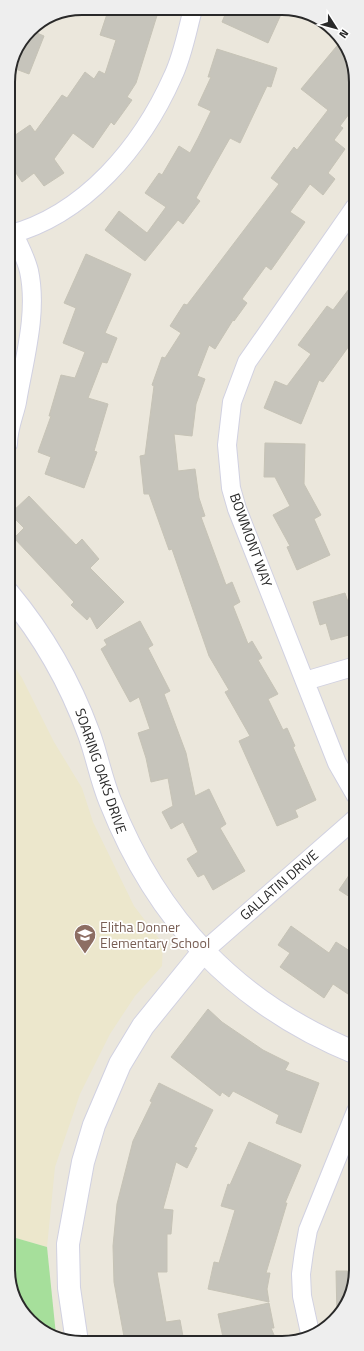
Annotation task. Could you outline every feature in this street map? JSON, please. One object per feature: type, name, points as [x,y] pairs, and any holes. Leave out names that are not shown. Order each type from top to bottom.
[{"type":"street","points":[[15,233],[53,216],[72,204],[108,175],[123,158],[149,121],[174,76],[191,15]]},
{"type":"street","name":"BOWMONT WAY","points":[[349,217],[247,362],[232,402],[228,424],[227,445],[228,467],[237,509],[337,763],[349,784]]},
{"type":"street","points":[[15,243],[29,269],[32,286],[32,308],[15,411]]},
{"type":"street","name":"SOARING OAKS DRIVE","points":[[15,601],[29,618],[54,655],[74,694],[90,735],[109,799],[131,851],[148,881],[173,917],[203,952],[228,976],[263,1003],[300,1027],[349,1050]]},
{"type":"street","points":[[305,681],[349,668]]},
{"type":"street","name":"GALLATIN DRIVE","points":[[203,952],[349,824]]},
{"type":"street","points":[[77,1336],[69,1288],[68,1244],[82,1162],[94,1125],[120,1064],[143,1026],[156,1008],[203,952]]},
{"type":"street","points":[[309,1330],[302,1296],[301,1274],[308,1230],[349,1128]]},
{"type":"shaded area","name":"Elitha Donner Elementary School","points":[[15,668],[22,678],[54,742],[82,788],[93,822],[134,906],[163,944],[162,966],[135,996],[110,1034],[80,1094],[55,1167],[47,1247],[15,1238]]},
{"type":"green space","points":[[15,1238],[47,1247],[56,1330],[48,1327],[38,1319],[26,1306],[19,1291],[15,1269]]},
{"type":"building","points":[[107,15],[157,15],[136,83],[127,97],[132,100],[114,125],[111,122],[93,148],[73,133],[54,159],[64,173],[44,186],[34,173],[22,182],[15,172],[15,135],[30,125],[35,132],[62,95],[67,98],[85,72],[94,79],[99,71],[105,74],[116,40],[100,35]]},
{"type":"building","points":[[225,15],[281,15],[268,43],[222,22]]},
{"type":"building","points":[[37,33],[44,36],[29,74],[16,69],[17,65],[22,52],[29,41]]},
{"type":"building","points":[[335,48],[340,48],[347,65],[349,82],[349,114],[340,126],[343,128],[334,140],[345,149],[328,173],[335,179],[323,195],[310,184],[290,212],[305,222],[271,270],[266,266],[242,299],[247,303],[234,321],[233,320],[215,349],[209,345],[197,376],[205,379],[196,404],[192,436],[174,434],[178,471],[195,469],[199,498],[205,516],[201,517],[226,585],[232,582],[240,602],[233,606],[248,644],[252,641],[262,658],[258,660],[278,694],[268,699],[283,730],[287,728],[295,746],[293,747],[316,800],[295,810],[298,817],[277,826],[239,741],[250,736],[225,692],[229,690],[209,656],[172,549],[169,550],[149,494],[144,494],[140,456],[145,455],[154,386],[152,385],[162,357],[165,358],[181,333],[170,326],[184,304],[187,305],[279,184],[271,178],[294,147],[297,150],[328,110],[301,89]]},
{"type":"building","points":[[217,49],[277,68],[271,87],[267,86],[240,143],[230,138],[196,198],[200,201],[183,224],[178,220],[145,261],[105,230],[119,211],[147,233],[166,207],[145,193],[159,173],[162,175],[179,146],[190,153],[198,138],[211,111],[198,105],[211,77],[208,77]]},
{"type":"building","points":[[86,254],[131,274],[105,333],[117,338],[107,363],[102,362],[88,398],[108,404],[94,451],[97,452],[84,488],[45,474],[51,457],[38,452],[51,416],[49,416],[61,375],[75,378],[85,352],[63,343],[76,308],[64,303]]},
{"type":"building","points":[[349,289],[349,346],[323,382],[319,380],[301,424],[264,408],[275,381],[287,386],[311,354],[298,345],[327,306],[333,310]]},
{"type":"building","points":[[265,443],[305,444],[304,484],[321,515],[314,519],[330,555],[297,570],[287,547],[290,546],[273,515],[290,506],[275,477],[264,477]]},
{"type":"building","points":[[29,496],[76,545],[82,539],[99,559],[90,568],[124,602],[97,629],[90,616],[87,620],[71,605],[74,602],[15,539],[15,537],[24,528],[15,519],[15,509]]},
{"type":"building","points":[[345,593],[349,605],[349,635],[331,640],[326,623],[320,625],[313,602]]},
{"type":"building","points":[[140,621],[153,645],[148,648],[170,691],[164,694],[186,753],[195,796],[209,789],[226,824],[220,828],[245,871],[213,890],[204,874],[198,877],[187,859],[198,852],[183,822],[171,829],[162,812],[173,806],[168,778],[151,782],[146,758],[138,733],[150,729],[139,697],[130,702],[101,649],[107,645],[104,640]]},
{"type":"building","points":[[349,875],[349,896],[339,890]]},
{"type":"building","points":[[291,926],[329,953],[336,942],[349,950],[348,994],[333,984],[324,998],[280,967],[290,953],[278,945]]},
{"type":"building","points":[[208,1009],[222,1022],[263,1050],[289,1063],[285,1070],[319,1083],[301,1133],[276,1123],[279,1115],[233,1091],[229,1097],[222,1092],[220,1096],[171,1057]]},
{"type":"building","points":[[159,1083],[213,1110],[194,1147],[197,1148],[187,1168],[176,1162],[163,1209],[173,1210],[171,1234],[167,1234],[167,1272],[157,1272],[166,1322],[180,1320],[183,1336],[124,1336],[114,1282],[113,1246],[117,1204],[133,1141],[152,1102],[150,1101]]},
{"type":"building","points":[[249,1142],[301,1165],[285,1203],[287,1203],[266,1273],[270,1273],[267,1289],[269,1302],[208,1289],[214,1262],[219,1263],[235,1210],[221,1206],[228,1184],[230,1185]]},
{"type":"building","points":[[336,1271],[349,1271],[348,1282],[344,1295],[337,1307]]},
{"type":"building","points":[[269,1303],[274,1328],[271,1328],[274,1336],[223,1336],[218,1314]]},
{"type":"place","name":"Elitha Donner Elementary School","points":[[85,954]]}]
